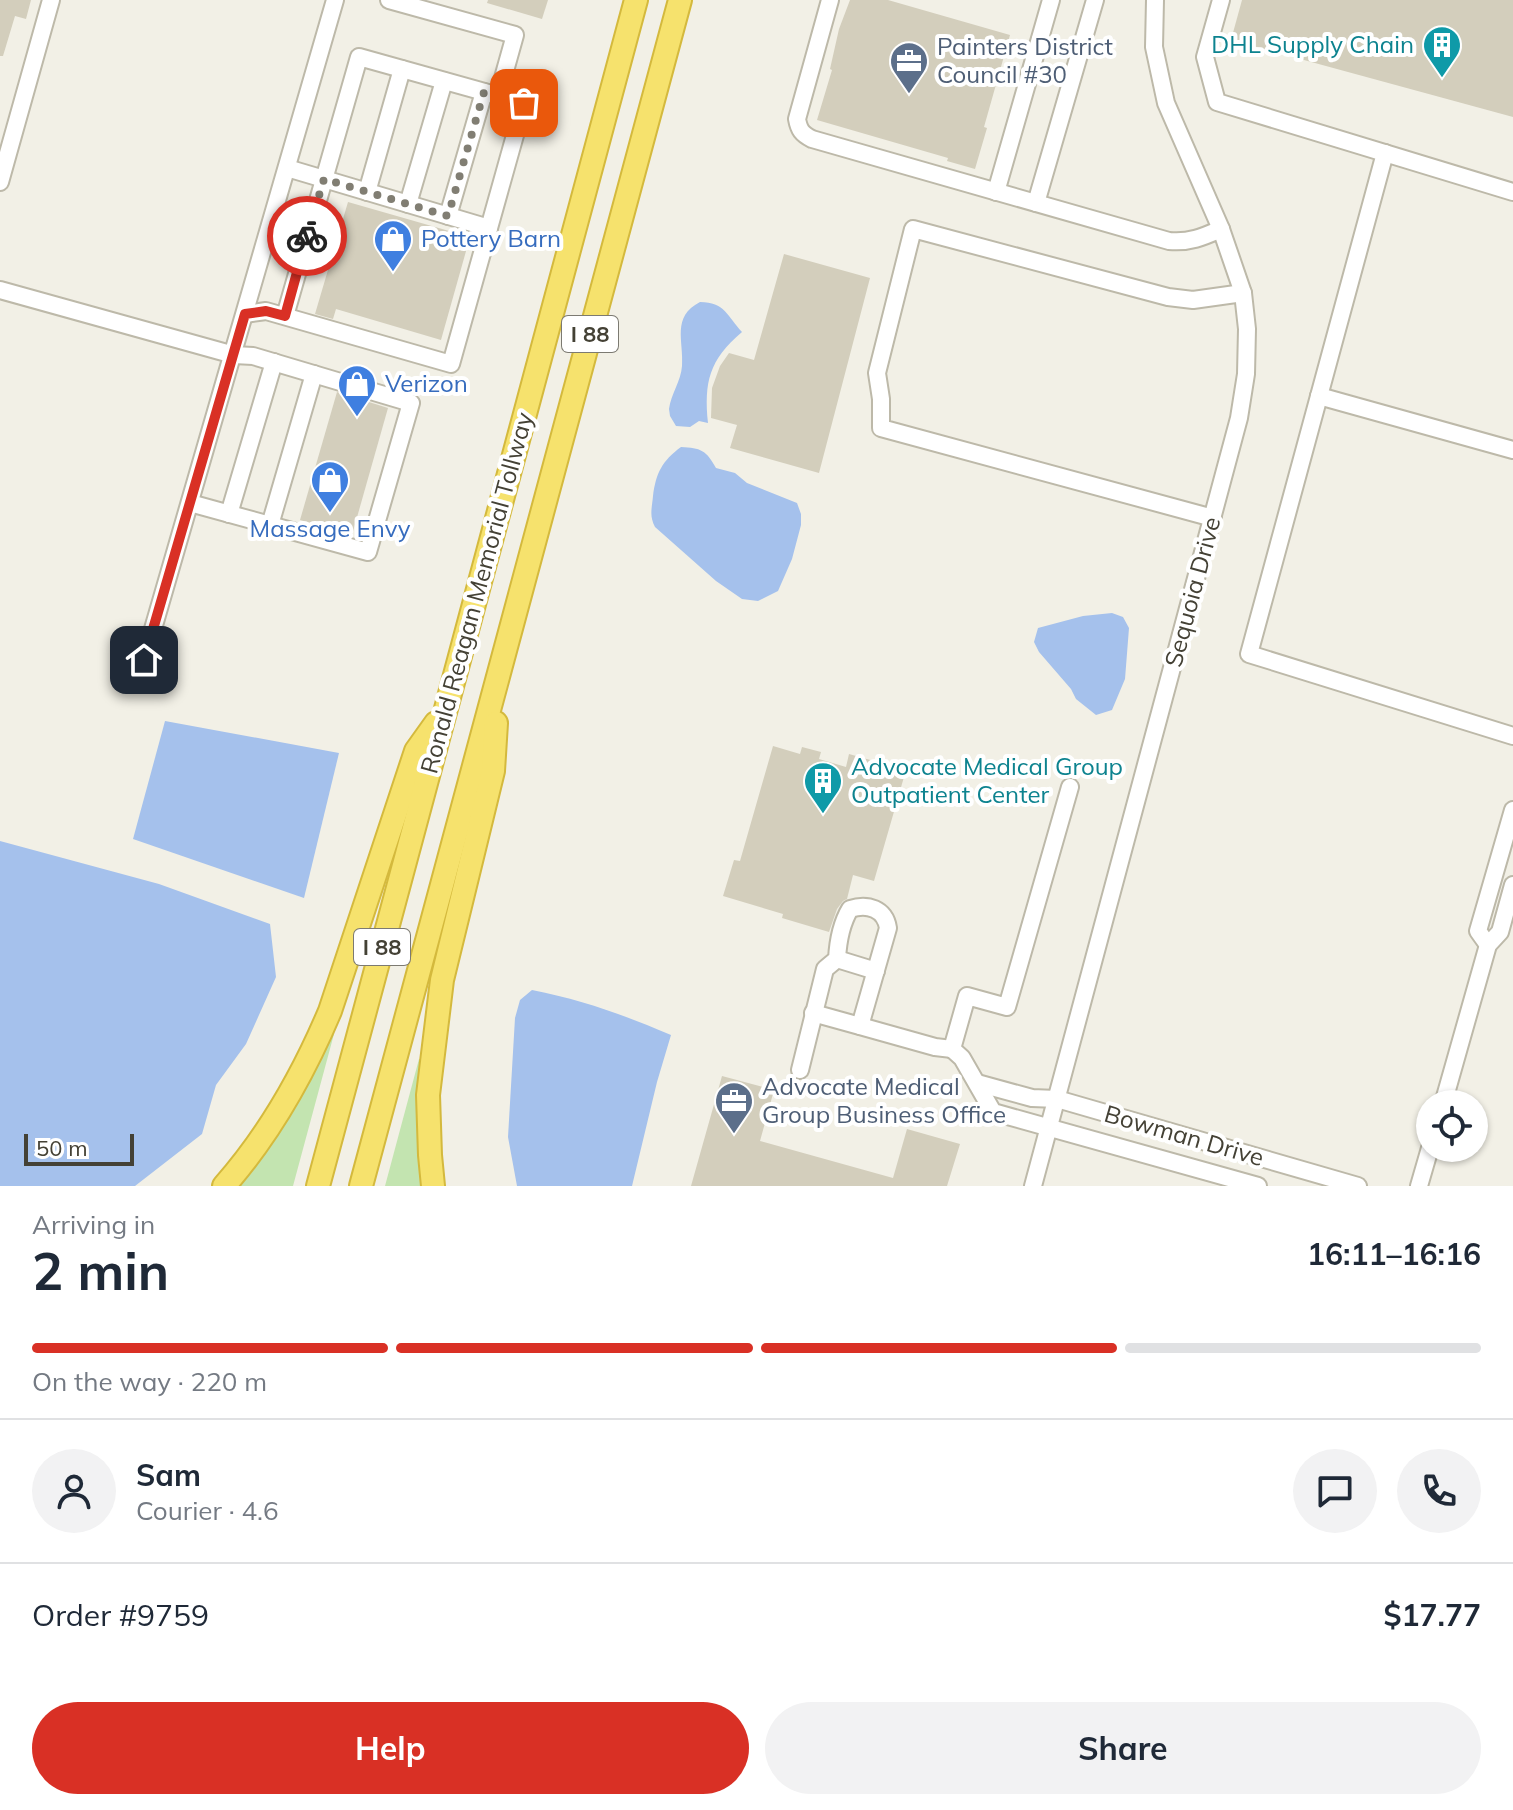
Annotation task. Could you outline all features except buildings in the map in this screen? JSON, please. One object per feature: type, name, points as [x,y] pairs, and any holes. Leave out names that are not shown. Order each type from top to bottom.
[{"type":"highway","name":"Ronald Reagan Memorial Tollway","points":[[318,1186],[636,0]]},
{"type":"highway","name":"Ronald Reagan Memorial Tollway","points":[[361,1186],[680,0]]},
{"type":"highway","points":[[433,1186],[428,1095],[432,1054],[442,980],[493,771],[500,669]]},
{"type":"highway","points":[[224,1186],[266,1133],[312,1052],[330,1011],[416,751],[446,709]]},
{"type":"street","points":[[0,182],[51,0]]},
{"type":"street","points":[[144,660],[335,0]]},
{"type":"street","points":[[389,0],[417,4],[515,35],[448,216]]},
{"type":"street","points":[[830,0],[797,119],[803,134],[1169,241],[1199,239],[1221,229]]},
{"type":"street","points":[[996,192],[1051,0]]},
{"type":"street","points":[[1036,203],[1095,0]]},
{"type":"street","name":"Sequoia Drive","points":[[1033,1186],[1213,518],[1239,418],[1246,374],[1247,329],[1243,293],[1221,229],[1166,103],[1154,47],[1155,0]]},
{"type":"street","points":[[1221,0],[1205,57],[1217,102],[1513,192]]},
{"type":"street","points":[[245,314],[266,311],[451,364],[524,103],[359,57],[285,316]]},
{"type":"street","points":[[367,192],[402,69]]},
{"type":"street","points":[[408,204],[444,81]]},
{"type":"street","points":[[1385,153],[1249,654],[1513,736]]},
{"type":"street","points":[[287,168],[489,228]]},
{"type":"street","points":[[1213,518],[881,428],[877,373],[913,229],[1168,297],[1193,300],[1243,293]]},
{"type":"street","points":[[0,290],[234,355],[253,356],[411,403],[368,552],[190,503]]},
{"type":"street","points":[[229,514],[274,362]]},
{"type":"street","points":[[270,525],[314,374]]},
{"type":"street","points":[[1319,396],[1513,450]]},
{"type":"street","points":[[813,1013],[952,1049],[967,996],[1007,1007],[1070,787]]},
{"type":"street","points":[[1488,945],[1478,931],[1513,810]]},
{"type":"street","points":[[1447,1090],[1488,945],[1500,932],[1513,885]]},
{"type":"street","points":[[800,1070],[825,969],[837,959],[844,917],[850,909],[861,905],[880,911],[886,918],[888,928],[860,1026]]},
{"type":"street","points":[[837,959],[876,971]]},
{"type":"street","name":"Bowman Drive","points":[[952,1049],[962,1058],[993,1112],[1258,1186]]},
{"type":"street","name":"Bowman Drive","points":[[977,1083],[1032,1098],[1057,1099],[1358,1186]]},
{"type":"street","points":[[1419,1186],[1426,1162]]},
{"type":"green space","points":[[334,1034],[293,1186],[239,1186],[290,1114]]},
{"type":"green space","points":[[419,1059],[421,1186],[385,1186]]},
{"type":"water","points":[[700,302],[720,307],[742,332],[722,352],[711,373],[707,395],[708,423],[699,421],[690,427],[676,426],[669,409],[681,372],[682,322],[691,308]]},
{"type":"water","points":[[681,447],[702,451],[716,468],[735,473],[747,483],[797,503],[801,525],[792,559],[778,591],[758,601],[742,599],[716,581],[655,527],[651,512],[656,481],[669,457]]},
{"type":"water","points":[[1112,613],[1123,617],[1129,628],[1125,679],[1112,710],[1096,715],[1076,699],[1034,642],[1038,628],[1083,616]]},
{"type":"water","points":[[165,721],[339,753],[304,898],[133,839]]},
{"type":"water","points":[[0,841],[159,884],[270,924],[276,977],[246,1044],[216,1085],[202,1134],[135,1186],[0,1186]]},
{"type":"water","points":[[532,990],[603,1009],[671,1035],[632,1186],[517,1186],[508,1137],[515,1018],[520,1000]]},
{"type":"way so far","points":[[307,236],[324,179],[448,216],[484,92],[524,103]]},
{"type":"place","name":"DHL Supply Chain","points":[[1442,79]]},
{"type":"place","name":"Painters District Council #30","points":[[909,95]]},
{"type":"place","name":"Pottery Barn","points":[[393,273]]},
{"type":"place","name":"Verizon","points":[[357,418]]},
{"type":"place","name":"Massage Envy","points":[[330,514]]},
{"type":"place","name":"Advocate Medical Group Outpatient Center","points":[[823,815]]},
{"type":"place","name":"Advocate Medical Group Business Office","points":[[734,1135]]},
{"type":"route","points":[[144,660],[245,314],[266,311],[285,316],[307,236]]}]
